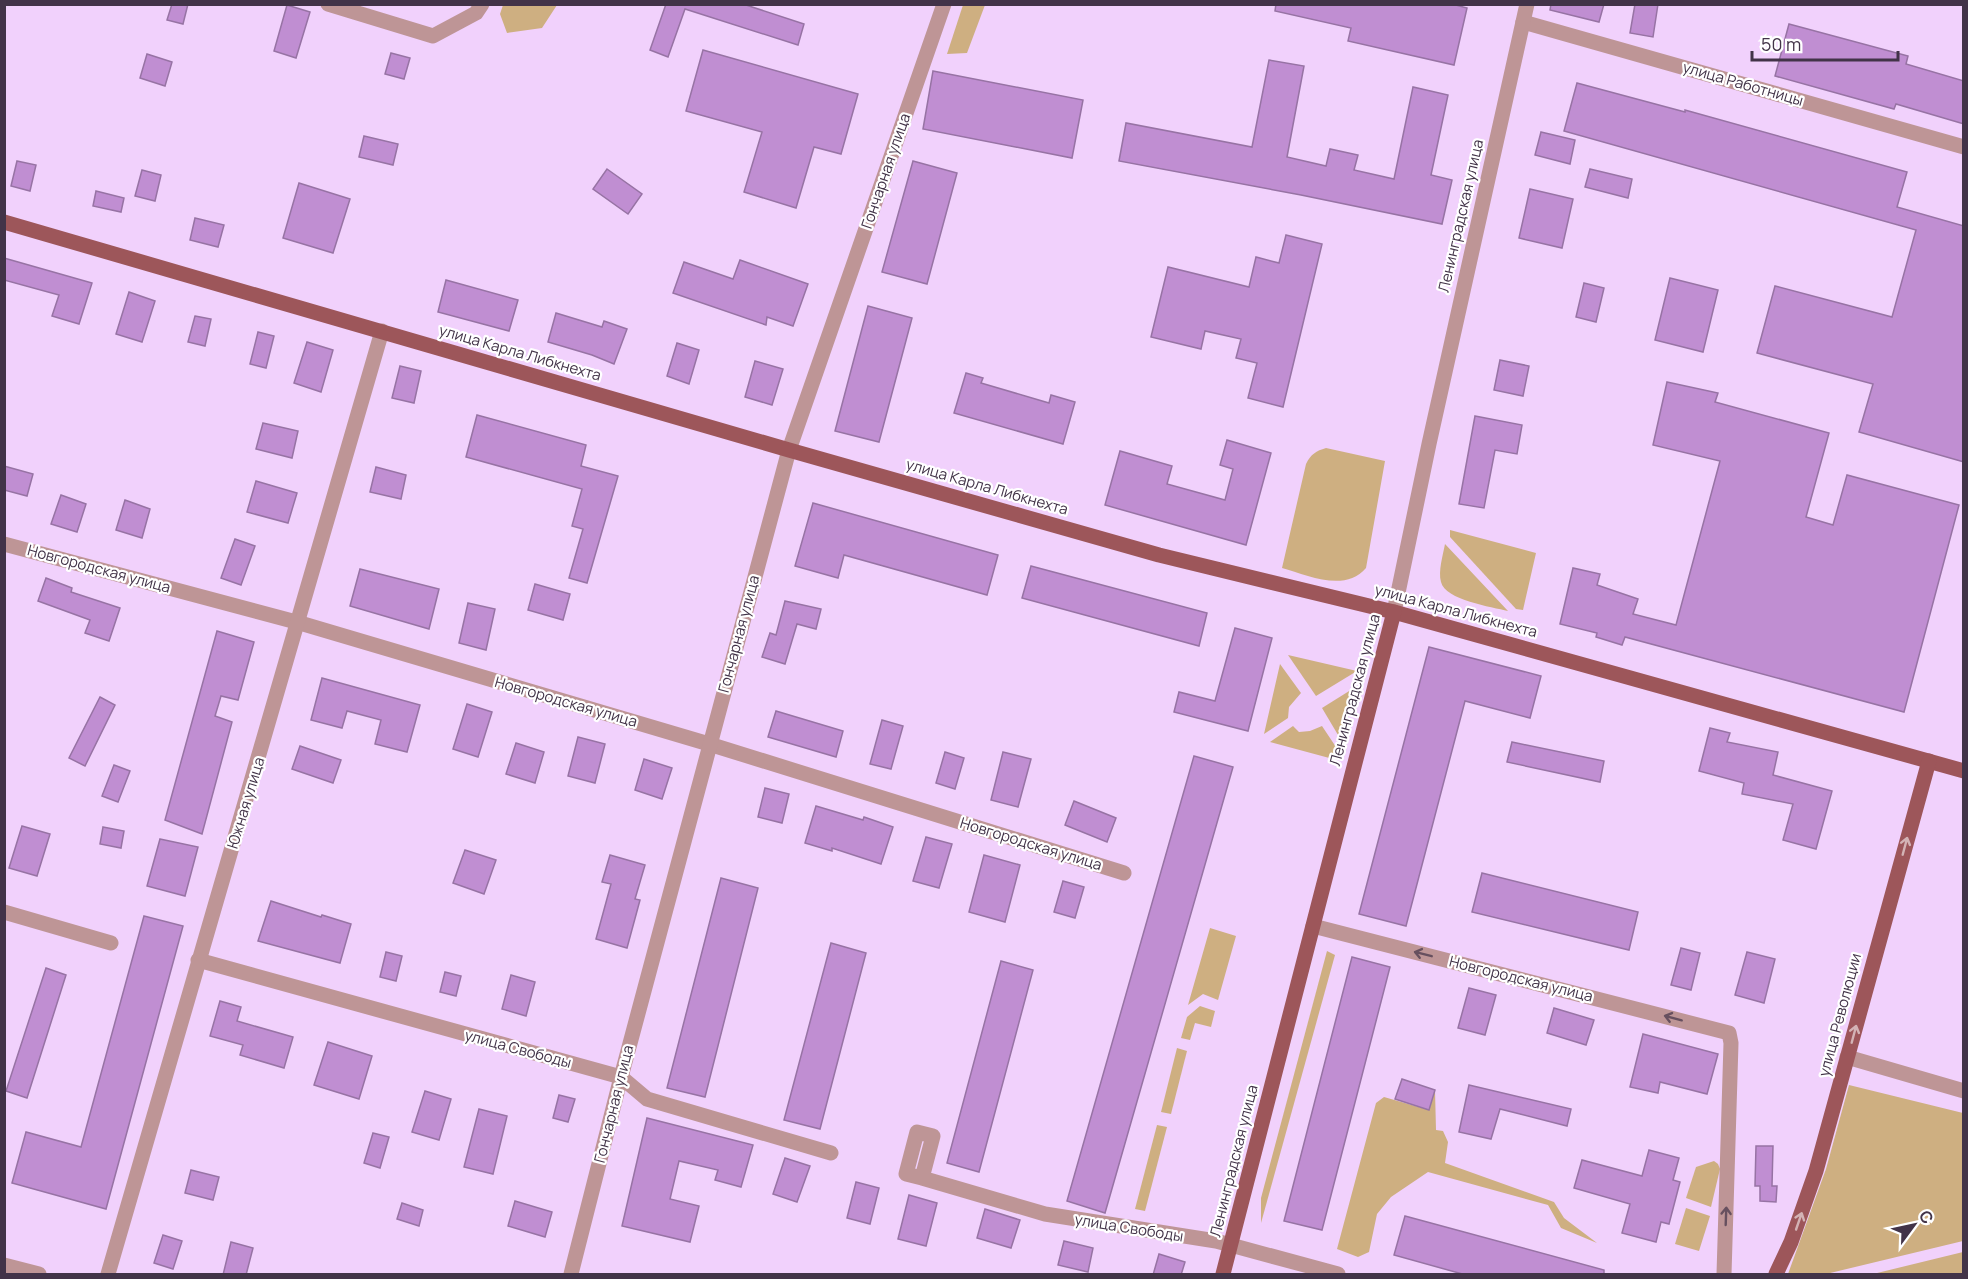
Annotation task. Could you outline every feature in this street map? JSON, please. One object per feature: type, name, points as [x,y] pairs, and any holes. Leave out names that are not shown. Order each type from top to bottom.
[{"type":"main road","name":"улица Карла Либкнехта","points":[[4,222],[1159,555],[1394,612],[1964,771]]},
{"type":"main road","name":"Ленинградская улица","points":[[1223,1275],[1394,612]]},
{"type":"main road","name":"улица Революции","points":[[1776,1275],[1791,1242],[1816,1171],[1929,761]]},
{"type":"street","points":[[328,4],[433,36],[479,9]]},
{"type":"street","name":"Гончарная улица","points":[[571,1275],[621,1077],[789,450],[944,4]]},
{"type":"street","name":"Ленинградская улица","points":[[1394,612],[1527,4]]},
{"type":"street","name":"улица Работницы","points":[[1523,21],[1964,147]]},
{"type":"street","name":"Южная улица","points":[[108,1275],[198,960],[300,623],[382,332]]},
{"type":"street","name":"Новгородская улица","points":[[4,544],[300,623],[709,744],[1124,873]]},
{"type":"street","points":[[4,912],[111,943]]},
{"type":"street","name":"Новгородская улица","points":[[1313,926],[1729,1033],[1731,1043],[1724,1275]]},
{"type":"street","name":"улица Свободы","points":[[198,960],[621,1077],[647,1099],[831,1154]]},
{"type":"street","points":[[1847,1057],[1964,1092]]},
{"type":"street","name":"улица Свободы","points":[[922,1178],[1045,1214],[1231,1245],[1338,1275]]},
{"type":"street","points":[[4,1265],[39,1275]]},
{"type":"shaded area","points":[[503,4],[557,5],[542,28],[507,33],[500,14]]},
{"type":"shaded area","points":[[963,5],[985,5],[967,53],[947,54]]},
{"type":"shaded area","points":[[1326,448],[1385,461],[1366,568],[1348,580],[1314,578],[1282,568],[1306,464],[1314,453]]},
{"type":"shaded area","points":[[1450,530],[1536,553],[1523,610],[1516,609],[1450,537]]},
{"type":"shaded area","points":[[1445,544],[1508,611],[1470,602],[1451,594],[1444,588],[1440,573]]},
{"type":"shaded area","points":[[1288,655],[1357,671],[1316,696]]},
{"type":"shaded area","points":[[1280,664],[1301,693],[1289,707],[1288,718],[1264,734]]},
{"type":"shaded area","points":[[1354,688],[1341,740],[1322,708]]},
{"type":"shaded area","points":[[1293,726],[1299,732],[1310,731],[1322,726],[1336,747],[1333,759],[1270,742]]},
{"type":"shaded area","points":[[1210,928],[1236,936],[1218,1000],[1203,994],[1188,1005]]},
{"type":"shaded area","points":[[1327,951],[1335,955],[1261,1223],[1261,1198]]},
{"type":"shaded area","points":[[1200,1006],[1215,1011],[1211,1027],[1195,1023],[1190,1040],[1181,1038],[1187,1017]]},
{"type":"shaded area","points":[[1177,1048],[1187,1051],[1171,1114],[1161,1112]]},
{"type":"shaded area","points":[[1849,1085],[1963,1113],[1963,1241],[1826,1274],[1788,1274],[1826,1169]]},
{"type":"shaded area","points":[[1435,1090],[1436,1130],[1443,1131],[1448,1142],[1445,1163],[1554,1202],[1564,1218],[1597,1243],[1561,1228],[1548,1205],[1428,1172],[1391,1197],[1377,1214],[1369,1252],[1358,1257],[1337,1249],[1376,1103],[1384,1097],[1429,1110]]},
{"type":"shaded area","points":[[1157,1125],[1167,1127],[1145,1211],[1135,1209]]},
{"type":"shaded area","points":[[1714,1161],[1720,1169],[1711,1207],[1686,1198],[1696,1167]]},
{"type":"shaded area","points":[[1686,1208],[1710,1216],[1699,1251],[1675,1244]]},
{"type":"shaded area","points":[[1963,1252],[1963,1274],[1873,1274]]},
{"type":"building","points":[[172,4],[188,4],[183,24],[167,20]]},
{"type":"building","points":[[666,4],[743,4],[804,24],[798,45],[685,9],[668,57],[650,50]]},
{"type":"building","points":[[1276,4],[1452,4],[1467,8],[1454,65],[1348,41],[1351,28],[1275,11]]},
{"type":"building","points":[[1551,4],[1604,4],[1599,22],[1550,10]]},
{"type":"building","points":[[1635,4],[1658,4],[1653,37],[1630,33]]},
{"type":"building","points":[[287,5],[310,12],[296,58],[274,51]]},
{"type":"building","points":[[1789,24],[1908,56],[1906,64],[1964,81],[1964,124],[1896,104],[1894,109],[1775,76]]},
{"type":"building","points":[[703,50],[858,94],[841,154],[814,147],[796,208],[744,192],[762,132],[686,111]]},
{"type":"building","points":[[391,53],[410,58],[404,79],[385,74]]},
{"type":"building","points":[[147,54],[172,62],[165,86],[140,78]]},
{"type":"building","points":[[1269,60],[1304,66],[1287,157],[1326,166],[1330,149],[1358,155],[1354,170],[1394,179],[1413,87],[1448,95],[1431,175],[1452,180],[1442,224],[1119,161],[1126,123],[1252,147]]},
{"type":"building","points":[[933,71],[1083,100],[1072,158],[923,129]]},
{"type":"building","points":[[1577,83],[1685,112],[1685,110],[1907,172],[1897,207],[1964,226],[1964,462],[1859,432],[1873,384],[1757,353],[1775,286],[1892,317],[1916,230],[1564,131]]},
{"type":"building","points":[[1541,132],[1575,140],[1570,164],[1535,155]]},
{"type":"building","points":[[364,136],[398,144],[393,165],[359,157]]},
{"type":"building","points":[[17,161],[36,165],[30,191],[11,186]]},
{"type":"building","points":[[913,161],[957,173],[927,284],[882,272]]},
{"type":"building","points":[[607,169],[642,194],[628,214],[593,189]]},
{"type":"building","points":[[1590,169],[1632,179],[1628,198],[1585,187]]},
{"type":"building","points":[[142,170],[161,175],[155,201],[135,196]]},
{"type":"building","points":[[299,183],[350,199],[333,253],[283,238]]},
{"type":"building","points":[[1530,189],[1573,199],[1562,248],[1519,238]]},
{"type":"building","points":[[96,191],[124,198],[121,212],[93,206]]},
{"type":"building","points":[[195,218],[224,225],[218,247],[190,240]]},
{"type":"building","points":[[1286,235],[1322,244],[1283,407],[1248,398],[1257,363],[1236,358],[1241,339],[1205,331],[1201,349],[1151,337],[1168,267],[1249,287],[1256,257],[1279,263]]},
{"type":"building","points":[[4,258],[92,283],[79,324],[52,316],[59,295],[4,280]]},
{"type":"building","points":[[740,260],[808,284],[793,326],[767,317],[766,325],[673,293],[684,262],[733,279]]},
{"type":"building","points":[[1670,278],[1718,290],[1703,352],[1655,340]]},
{"type":"building","points":[[446,280],[518,300],[509,331],[438,312]]},
{"type":"building","points":[[1584,283],[1604,288],[1596,322],[1576,317]]},
{"type":"building","points":[[129,292],[155,301],[142,342],[116,334]]},
{"type":"building","points":[[868,306],[912,318],[879,442],[835,431]]},
{"type":"building","points":[[556,313],[602,327],[604,321],[627,329],[614,364],[548,342]]},
{"type":"building","points":[[195,316],[211,319],[205,346],[188,342]]},
{"type":"building","points":[[258,332],[274,336],[266,368],[250,364]]},
{"type":"building","points":[[307,342],[333,350],[321,392],[294,383]]},
{"type":"building","points":[[677,343],[699,350],[689,384],[667,376]]},
{"type":"building","points":[[1500,360],[1529,366],[1523,396],[1494,390]]},
{"type":"building","points":[[755,361],[783,369],[772,405],[745,397]]},
{"type":"building","points":[[400,366],[421,371],[414,403],[392,398]]},
{"type":"building","points":[[966,373],[983,378],[981,383],[1049,403],[1051,395],[1075,402],[1063,444],[954,413]]},
{"type":"building","points":[[1667,382],[1718,393],[1715,402],[1829,433],[1806,517],[1833,525],[1847,475],[1959,505],[1904,712],[1625,637],[1622,645],[1596,637],[1597,633],[1560,624],[1573,568],[1600,574],[1597,585],[1638,599],[1633,614],[1676,625],[1720,461],[1653,445]]},
{"type":"building","points":[[477,415],[586,445],[581,466],[618,476],[587,583],[569,578],[583,529],[572,526],[582,489],[466,457]]},
{"type":"building","points":[[1475,416],[1522,425],[1517,454],[1495,450],[1484,508],[1459,504]]},
{"type":"building","points":[[263,423],[298,431],[292,458],[256,449]]},
{"type":"building","points":[[1227,440],[1271,453],[1246,545],[1105,505],[1120,451],[1172,466],[1167,484],[1225,500],[1233,469],[1220,465]]},
{"type":"building","points":[[4,466],[33,474],[27,496],[4,490]]},
{"type":"building","points":[[376,467],[406,475],[401,499],[370,492]]},
{"type":"building","points":[[256,481],[297,493],[288,523],[247,512]]},
{"type":"building","points":[[61,495],[86,504],[77,532],[51,524]]},
{"type":"building","points":[[125,500],[150,509],[142,538],[116,530]]},
{"type":"building","points":[[813,503],[998,555],[987,595],[844,555],[838,578],[795,566]]},
{"type":"building","points":[[235,539],[255,546],[241,585],[221,578]]},
{"type":"building","points":[[1031,566],[1207,613],[1199,646],[1022,598]]},
{"type":"building","points":[[360,569],[439,589],[429,629],[350,606]]},
{"type":"building","points":[[46,578],[72,588],[71,592],[120,608],[109,641],[85,633],[90,620],[38,601]]},
{"type":"building","points":[[535,584],[570,594],[563,620],[528,610]]},
{"type":"building","points":[[785,601],[821,609],[816,629],[797,624],[785,664],[762,657],[770,633],[776,635]]},
{"type":"building","points":[[468,603],[495,609],[486,650],[459,643]]},
{"type":"building","points":[[1235,628],[1272,638],[1248,731],[1174,712],[1179,692],[1215,701]]},
{"type":"building","points":[[217,631],[254,642],[238,700],[221,696],[215,716],[232,722],[202,834],[165,820]]},
{"type":"building","points":[[1429,647],[1541,676],[1530,718],[1465,701],[1406,926],[1359,914]]},
{"type":"building","points":[[322,678],[420,705],[407,752],[375,744],[381,720],[347,711],[342,728],[311,720]]},
{"type":"building","points":[[100,697],[115,705],[85,766],[69,758]]},
{"type":"building","points":[[467,704],[492,712],[478,757],[453,749]]},
{"type":"building","points":[[776,711],[843,731],[836,757],[768,737]]},
{"type":"building","points":[[882,720],[903,726],[891,769],[870,764]]},
{"type":"building","points":[[1710,728],[1730,733],[1727,742],[1778,752],[1773,775],[1832,791],[1816,849],[1783,840],[1793,804],[1742,794],[1744,783],[1699,771]]},
{"type":"building","points":[[578,737],[605,744],[595,783],[568,776]]},
{"type":"building","points":[[1512,742],[1604,761],[1600,782],[1507,762]]},
{"type":"building","points":[[516,743],[544,752],[535,783],[506,774]]},
{"type":"building","points":[[300,746],[341,760],[333,783],[292,769]]},
{"type":"building","points":[[945,752],[964,758],[955,789],[936,783]]},
{"type":"building","points":[[1003,752],[1031,759],[1018,807],[991,800]]},
{"type":"building","points":[[1194,756],[1233,767],[1105,1213],[1067,1201]]},
{"type":"building","points":[[644,759],[672,768],[662,799],[635,790]]},
{"type":"building","points":[[114,765],[130,771],[118,802],[102,796]]},
{"type":"building","points":[[765,788],[789,794],[782,823],[758,817]]},
{"type":"building","points":[[1074,801],[1116,818],[1107,842],[1065,825]]},
{"type":"building","points":[[816,806],[863,820],[864,817],[893,827],[881,864],[832,848],[832,851],[805,843]]},
{"type":"building","points":[[22,826],[50,834],[37,876],[9,868]]},
{"type":"building","points":[[103,827],[124,831],[121,848],[100,844]]},
{"type":"building","points":[[926,837],[952,844],[939,888],[913,881]]},
{"type":"building","points":[[160,839],[198,847],[185,896],[147,886]]},
{"type":"building","points":[[465,850],[496,860],[484,894],[453,883]]},
{"type":"building","points":[[610,855],[645,865],[635,899],[640,900],[627,948],[596,939],[611,884],[602,882]]},
{"type":"building","points":[[984,855],[1020,865],[1005,922],[969,912]]},
{"type":"building","points":[[1482,873],[1638,912],[1629,950],[1472,912]]},
{"type":"building","points":[[721,878],[758,888],[705,1097],[667,1088]]},
{"type":"building","points":[[1063,881],[1084,887],[1075,918],[1054,912]]},
{"type":"building","points":[[271,901],[351,924],[340,963],[258,941]]},
{"type":"building","points":[[144,916],[183,926],[106,1209],[12,1183],[26,1132],[81,1147]]},
{"type":"building","points":[[831,943],[866,953],[820,1129],[784,1120]]},
{"type":"building","points":[[1681,948],[1700,953],[1691,990],[1671,985]]},
{"type":"building","points":[[386,952],[402,956],[396,981],[380,977]]},
{"type":"building","points":[[1747,952],[1775,959],[1764,1003],[1735,995]]},
{"type":"building","points":[[1352,957],[1390,967],[1322,1230],[1284,1221]]},
{"type":"building","points":[[1001,961],[1033,970],[979,1172],[947,1163]]},
{"type":"building","points":[[46,968],[66,975],[27,1098],[6,1091]]},
{"type":"building","points":[[445,972],[461,976],[456,996],[440,992]]},
{"type":"building","points":[[511,975],[535,982],[526,1016],[502,1009]]},
{"type":"building","points":[[1469,988],[1496,995],[1485,1035],[1458,1028]]},
{"type":"building","points":[[220,1001],[241,1007],[237,1021],[293,1037],[284,1068],[240,1055],[243,1045],[210,1036]]},
{"type":"building","points":[[1554,1008],[1594,1020],[1586,1045],[1547,1033]]},
{"type":"building","points":[[1643,1034],[1718,1054],[1707,1094],[1660,1082],[1658,1093],[1630,1087]]},
{"type":"building","points":[[328,1042],[372,1056],[359,1099],[314,1085]]},
{"type":"building","points":[[1402,1079],[1435,1090],[1429,1110],[1395,1099]]},
{"type":"building","points":[[1469,1085],[1571,1109],[1567,1126],[1500,1109],[1491,1139],[1459,1132]]},
{"type":"building","points":[[425,1091],[451,1099],[439,1140],[412,1132]]},
{"type":"building","points":[[559,1095],[575,1099],[568,1122],[553,1118]]},
{"type":"building","points":[[479,1109],[507,1116],[493,1174],[464,1167]]},
{"type":"building","points":[[647,1118],[753,1145],[741,1187],[715,1180],[718,1170],[679,1161],[670,1199],[699,1206],[690,1242],[622,1226]]},
{"type":"building","points":[[373,1133],[389,1137],[380,1168],[364,1163]]},
{"type":"building","points":[[1756,1146],[1773,1146],[1772,1186],[1777,1186],[1776,1202],[1760,1201],[1760,1186],[1755,1186]]},
{"type":"building","points":[[1649,1150],[1679,1158],[1673,1180],[1680,1182],[1669,1224],[1661,1222],[1656,1242],[1622,1233],[1630,1204],[1574,1188],[1582,1160],[1642,1176]]},
{"type":"building","points":[[785,1158],[810,1166],[797,1202],[773,1194]]},
{"type":"building","points":[[191,1170],[219,1177],[213,1200],[185,1193]]},
{"type":"building","points":[[856,1182],[879,1188],[870,1224],[847,1218]]},
{"type":"building","points":[[909,1195],[937,1203],[926,1246],[898,1239]]},
{"type":"building","points":[[515,1201],[552,1212],[545,1237],[508,1226]]},
{"type":"building","points":[[402,1203],[423,1210],[419,1226],[397,1219]]},
{"type":"building","points":[[985,1209],[1020,1220],[1011,1248],[977,1238]]},
{"type":"building","points":[[1405,1216],[1604,1270],[1604,1275],[1466,1275],[1394,1255]]},
{"type":"building","points":[[163,1235],[182,1241],[173,1269],[154,1263]]},
{"type":"building","points":[[1064,1241],[1093,1248],[1088,1272],[1058,1265]]},
{"type":"building","points":[[231,1242],[253,1248],[246,1275],[223,1275]]},
{"type":"building","points":[[1159,1254],[1185,1262],[1181,1275],[1153,1275]]}]
